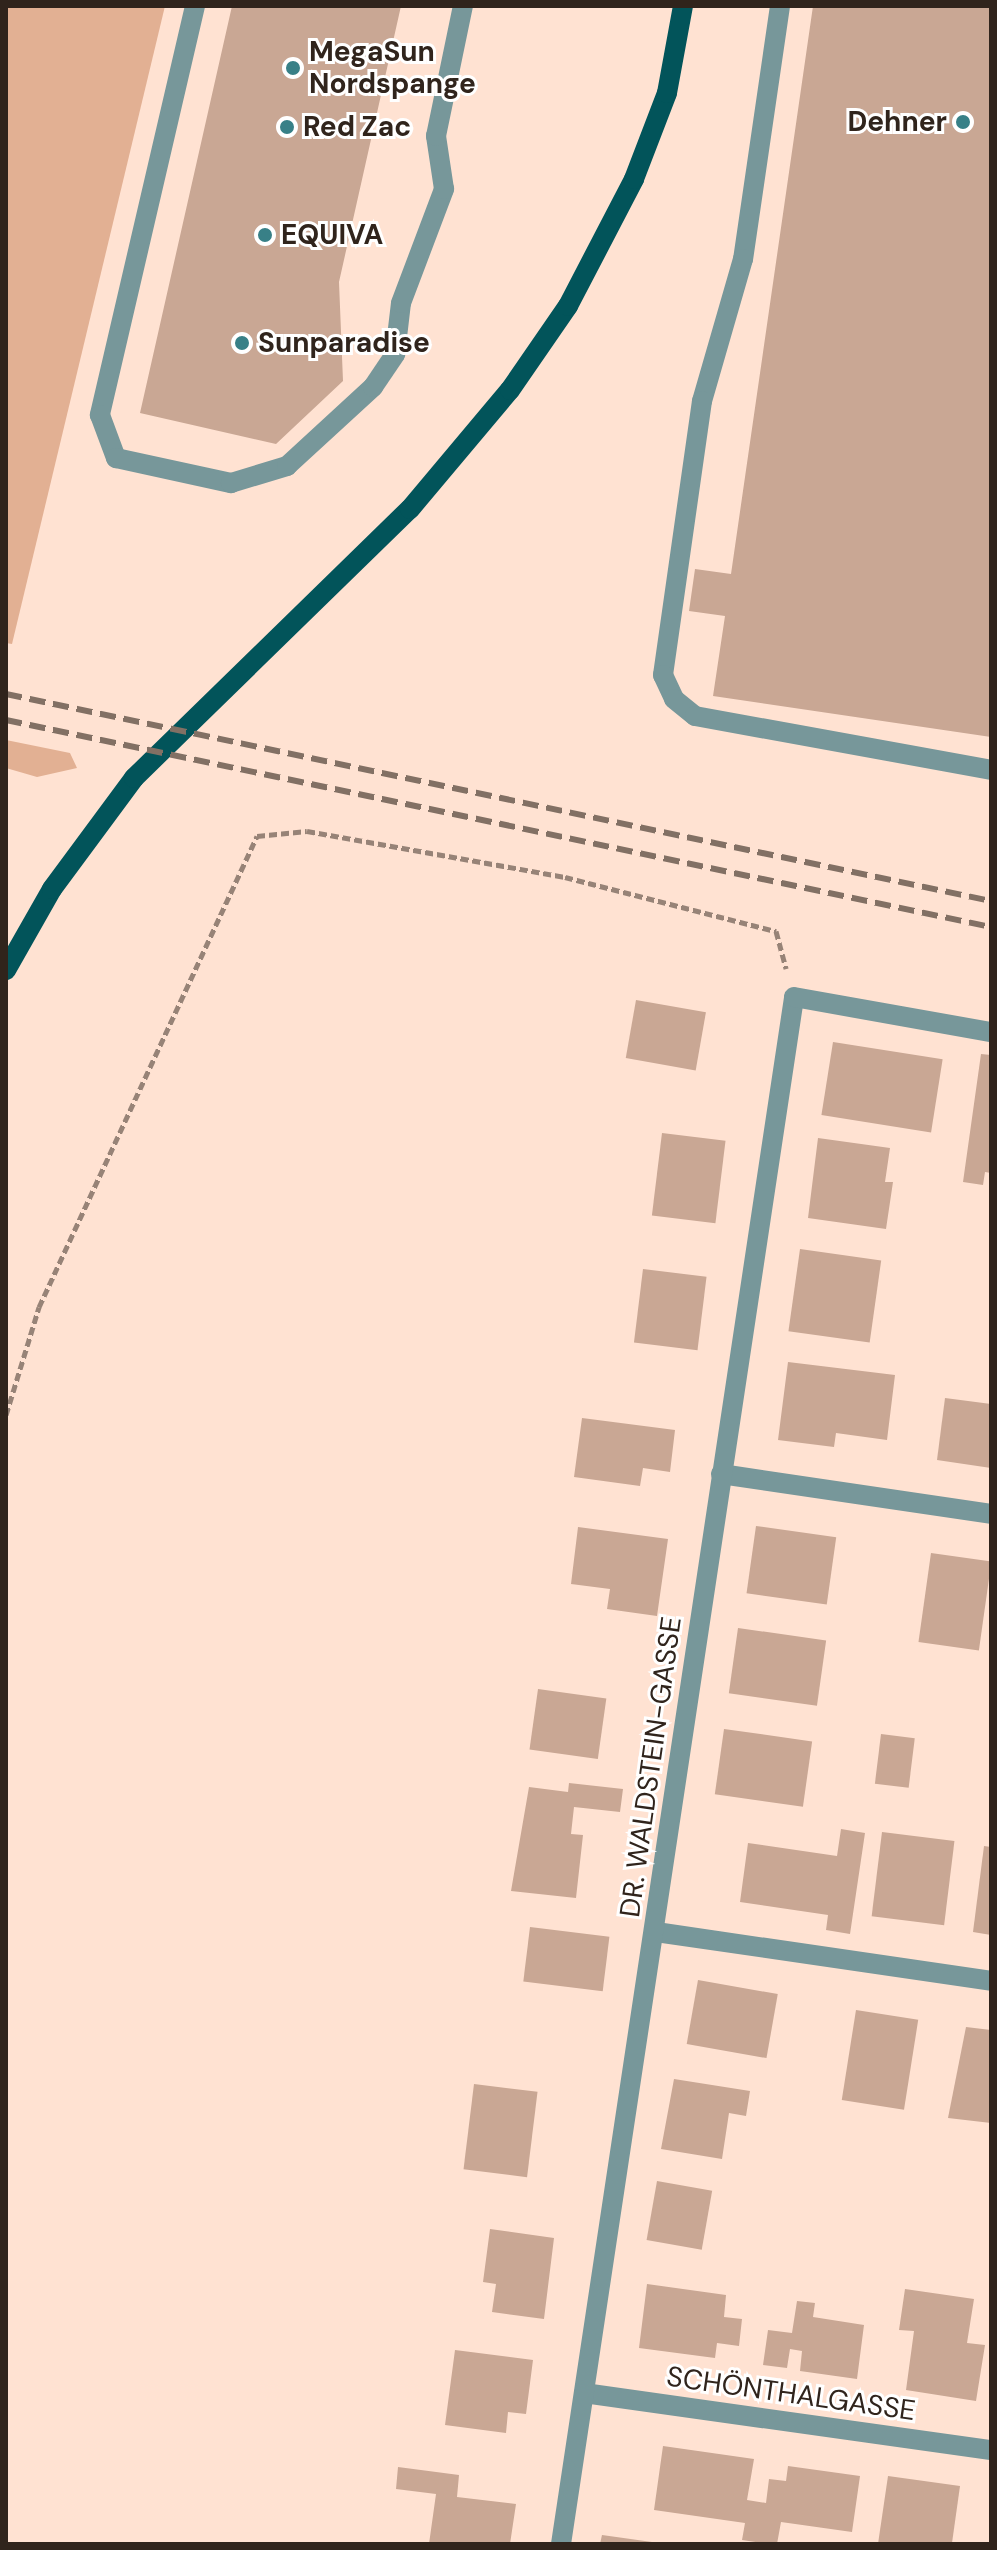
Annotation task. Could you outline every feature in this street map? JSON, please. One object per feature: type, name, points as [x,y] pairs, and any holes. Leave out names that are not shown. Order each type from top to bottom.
[{"type":"main road","points":[[6,970],[52,889],[134,778],[410,509],[510,390],[568,306],[634,179],[667,93],[683,6]]},
{"type":"street","points":[[195,6],[100,415],[116,458],[231,483],[287,466],[373,387],[395,354],[401,303],[444,189],[436,136],[463,6]]},
{"type":"street","points":[[780,6],[743,259],[702,401],[663,675],[674,699],[695,716],[991,770]]},
{"type":"street","points":[[794,997],[991,1032]]},
{"type":"street","name":"DR. WALDSTEIN-GASSE","points":[[561,2544],[656,1932],[721,1474],[794,997]]},
{"type":"street","points":[[721,1474],[991,1514]]},
{"type":"street","points":[[656,1932],[991,1981]]},
{"type":"street","name":"SCHÖNTHALGASSE","points":[[584,2393],[991,2450]]},
{"type":"path","points":[[6,1415],[39,1307],[257,836],[307,831],[565,877],[776,931],[794,997]]},
{"type":"shaded area","points":[[6,6],[165,6],[12,644],[6,643]]},
{"type":"shaded area","points":[[6,740],[70,753],[77,768],[37,777],[6,768]]},
{"type":"building","points":[[232,6],[401,6],[339,282],[343,381],[276,444],[140,413]]},
{"type":"building","points":[[813,6],[991,6],[991,737],[713,696],[725,616],[689,611],[695,569],[731,574]]},
{"type":"building","points":[[636,1000],[706,1012],[696,1070],[626,1058]]},
{"type":"building","points":[[833,1042],[943,1059],[931,1132],[821,1115]]},
{"type":"building","points":[[981,1054],[991,1055],[991,1173],[985,1172],[983,1185],[963,1182]]},
{"type":"building","points":[[662,1133],[726,1141],[715,1223],[652,1215]]},
{"type":"building","points":[[818,1138],[890,1148],[885,1182],[893,1182],[886,1229],[808,1218]]},
{"type":"building","points":[[800,1249],[881,1260],[870,1343],[788,1331]]},
{"type":"building","points":[[643,1269],[707,1277],[698,1350],[634,1342]]},
{"type":"building","points":[[788,1362],[895,1375],[887,1440],[836,1433],[834,1447],[778,1440]]},
{"type":"building","points":[[945,1398],[991,1404],[991,1468],[937,1460]]},
{"type":"building","points":[[582,1418],[675,1430],[670,1472],[643,1468],[640,1486],[574,1477]]},
{"type":"building","points":[[756,1526],[836,1537],[827,1605],[747,1593]]},
{"type":"building","points":[[578,1527],[668,1539],[657,1616],[607,1609],[610,1589],[571,1584]]},
{"type":"building","points":[[931,1553],[991,1561],[979,1651],[918,1642]]},
{"type":"building","points":[[738,1628],[826,1640],[817,1706],[729,1693]]},
{"type":"building","points":[[538,1689],[606,1699],[598,1759],[530,1749]]},
{"type":"building","points":[[724,1729],[812,1741],[803,1807],[715,1794]]},
{"type":"building","points":[[881,1734],[915,1738],[909,1788],[875,1784]]},
{"type":"building","points":[[569,1783],[623,1789],[620,1812],[574,1807],[571,1834],[583,1835],[576,1898],[511,1891],[529,1787],[568,1792]]},
{"type":"building","points":[[841,1829],[865,1833],[850,1934],[826,1930],[828,1915],[740,1902],[748,1843],[837,1856]]},
{"type":"building","points":[[882,1832],[954,1841],[944,1925],[872,1916]]},
{"type":"building","points":[[984,1846],[991,1847],[991,1935],[973,1932]]},
{"type":"building","points":[[530,1927],[609,1937],[603,1991],[523,1982]]},
{"type":"building","points":[[698,1980],[778,1994],[766,2058],[687,2044]]},
{"type":"building","points":[[856,2010],[918,2020],[904,2110],[842,2100]]},
{"type":"building","points":[[966,2027],[991,2030],[991,2123],[948,2118]]},
{"type":"building","points":[[674,2079],[750,2091],[746,2116],[729,2113],[722,2159],[661,2149]]},
{"type":"building","points":[[474,2084],[538,2092],[527,2177],[464,2169]]},
{"type":"building","points":[[657,2181],[712,2191],[702,2250],[647,2240]]},
{"type":"building","points":[[490,2229],[554,2238],[544,2319],[492,2312],[496,2284],[483,2282]]},
{"type":"building","points":[[647,2284],[726,2295],[724,2317],[742,2319],[739,2346],[717,2343],[715,2358],[639,2348]]},
{"type":"building","points":[[905,2289],[974,2299],[967,2343],[985,2345],[976,2401],[906,2390],[914,2331],[899,2330]]},
{"type":"building","points":[[797,2301],[815,2303],[813,2317],[864,2325],[857,2379],[800,2371],[802,2351],[790,2349],[787,2368],[763,2365],[768,2330],[792,2333]]},
{"type":"building","points":[[455,2350],[533,2360],[526,2414],[508,2412],[506,2433],[445,2425]]},
{"type":"building","points":[[663,2446],[754,2459],[747,2500],[766,2503],[769,2479],[786,2481],[788,2466],[860,2476],[852,2532],[781,2522],[777,2544],[769,2544],[742,2540],[745,2523],[654,2510]]},
{"type":"building","points":[[398,2467],[459,2475],[457,2497],[516,2504],[510,2544],[429,2544],[436,2494],[396,2489]]},
{"type":"building","points":[[888,2476],[960,2486],[952,2543],[878,2544]]},
{"type":"building","points":[[602,2535],[652,2542],[652,2544],[600,2544]]},
{"type":"railway","points":[[6,694],[991,901]]},
{"type":"railway","points":[[6,720],[991,927]]},
{"type":"place","name":"MegaSun Nordspange","points":[[293,68]]},
{"type":"place","name":"Dehner","points":[[963,122]]},
{"type":"place","name":"Red Zac","points":[[287,127]]},
{"type":"place","name":"EQUIVA","points":[[265,235]]},
{"type":"place","name":"Sunparadise","points":[[242,343]]}]
